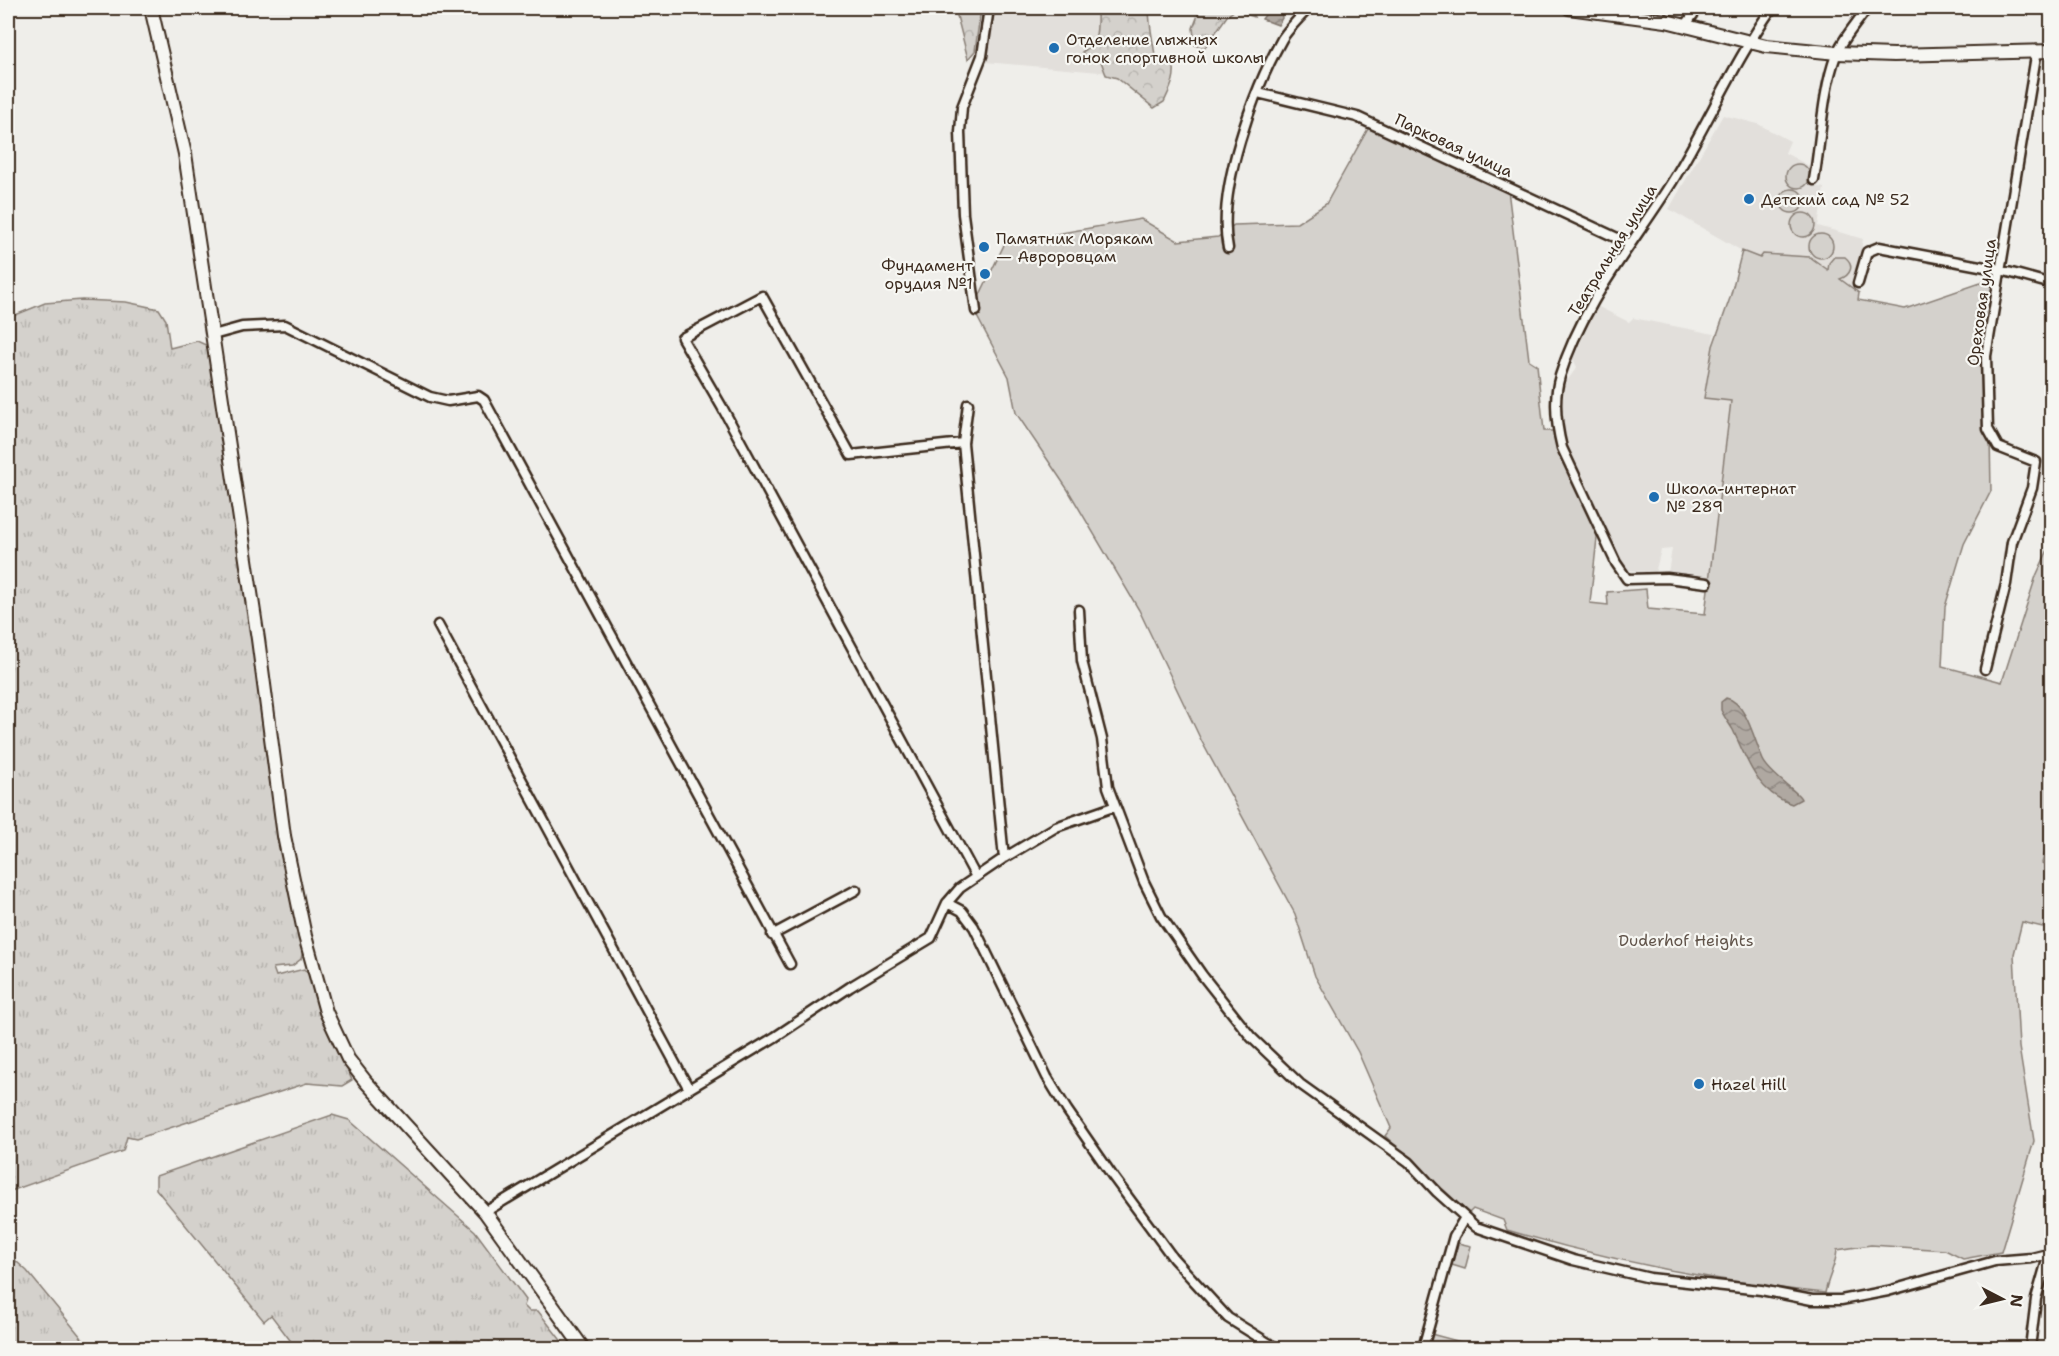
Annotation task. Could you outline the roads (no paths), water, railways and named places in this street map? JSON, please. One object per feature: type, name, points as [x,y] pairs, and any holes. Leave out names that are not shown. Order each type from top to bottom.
[{"type":"street","points":[[151,8],[185,154],[284,836],[318,986],[334,1032],[354,1066],[484,1212],[583,1348]]},
{"type":"street","points":[[976,311],[963,214],[960,132],[962,107],[982,56],[989,8]]},
{"type":"street","points":[[1228,248],[1227,207],[1234,163],[1258,93],[1283,38],[1309,8]]},
{"type":"street","points":[[1569,8],[1626,11],[1748,43],[1837,53],[1894,55],[2052,51]]},
{"type":"street","points":[[1685,26],[1698,8]]},
{"type":"street","name":"Театральная улица","points":[[1707,583],[1667,578],[1627,579],[1616,563],[1574,475],[1557,428],[1561,375],[1579,331],[1630,244],[1672,181],[1748,43],[1772,8]]},
{"type":"street","points":[[1814,180],[1826,96],[1837,53],[1867,8]]},
{"type":"street","name":"Ореховая улица","points":[[1985,669],[2006,584],[2012,542],[2032,488],[2036,462],[1998,447],[1988,429],[1986,356],[2037,50]]},
{"type":"street","name":"Парковая улица","points":[[1258,93],[1358,117],[1630,244]]},
{"type":"street","points":[[1858,283],[1867,252],[1879,247],[2001,270],[2052,284]]},
{"type":"street","points":[[963,444],[851,455],[762,296],[682,338],[722,407],[976,877]]},
{"type":"street","points":[[213,335],[265,324],[285,325],[430,397],[448,401],[478,396],[484,400],[772,935],[790,964]]},
{"type":"street","points":[[968,404],[963,444],[1004,858]]},
{"type":"street","points":[[1078,610],[1082,661],[1102,739],[1106,777],[1113,807],[1161,916],[1202,975],[1251,1037],[1300,1084],[1409,1162],[1464,1219],[1487,1233],[1650,1278],[1761,1290],[1812,1300],[1841,1300],[1867,1295],[1995,1261],[2049,1254]]},
{"type":"street","points":[[438,625],[689,1089]]},
{"type":"street","points":[[484,1212],[689,1089],[932,938],[947,903],[960,888],[1004,858],[1056,827],[1113,807]]},
{"type":"street","points":[[772,935],[856,890]]},
{"type":"street","points":[[947,903],[962,911],[974,927],[1027,1039],[1067,1110],[1173,1258],[1228,1318],[1276,1348]]},
{"type":"street","points":[[1423,1348],[1454,1236],[1464,1219]]},
{"type":"street","points":[[2030,1348],[2036,1299],[2052,1243]]},
{"type":"water","points":[[1270,8],[1281,10],[1282,18],[1278,25],[1262,19]]},
{"type":"water","points":[[1726,698],[1740,707],[1745,715],[1767,766],[1801,799],[1792,804],[1780,799],[1762,784],[1721,710],[1721,702]]},
{"type":"place","name":"Отделение лыжных гонок спортивной школы","points":[[1054,48]]},
{"type":"place","name":"Детский сад № 52","points":[[1749,199]]},
{"type":"place","name":"Памятник Морякам — Авроровцам","points":[[984,247]]},
{"type":"place","name":"Фундамент орудия №1","points":[[985,274]]},
{"type":"place","name":"Школа-интернат № 289","points":[[1654,497]]},
{"type":"place","name":"Hazel Hill","points":[[1699,1084]]},
{"type":"park label","name":"Duderhof Heights","points":[[1686,940]]}]
